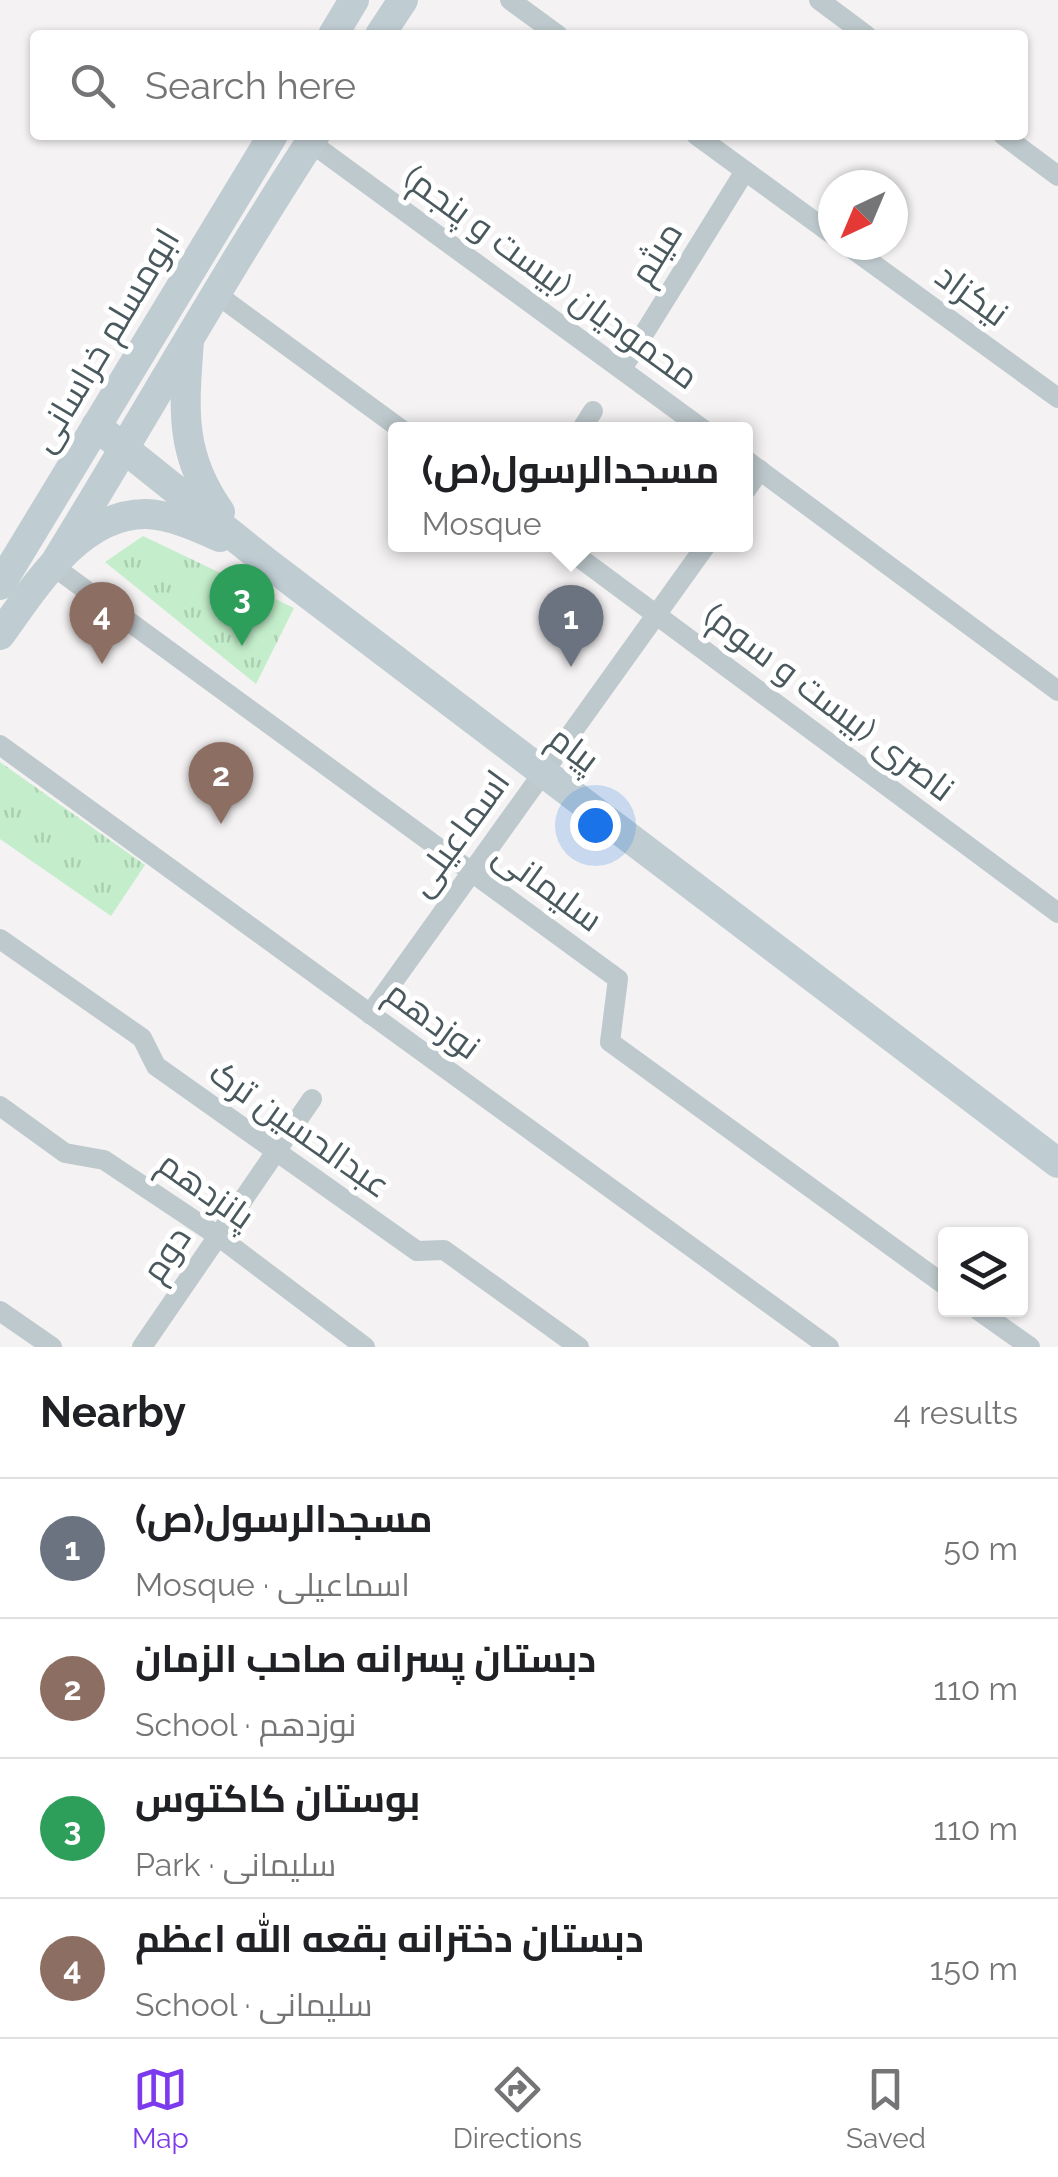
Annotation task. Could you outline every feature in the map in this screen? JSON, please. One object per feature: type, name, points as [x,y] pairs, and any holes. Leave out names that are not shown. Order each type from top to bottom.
[{"type":"main road","points":[[336,30],[354,0]]},
{"type":"main road","points":[[383,30],[403,0]]},
{"type":"main road","name":"ابومسلم خراسانی","points":[[0,585],[270,140]]},
{"type":"main road","name":"ابومسلم خراسانی","points":[[53,566],[190,333],[312,140]]},
{"type":"main road","points":[[190,275],[215,293]]},
{"type":"main road","points":[[190,333],[185,404],[188,440],[201,484],[227,521],[266,562]]},
{"type":"main road","name":"پیام","points":[[96,426],[266,562],[1058,1163]]},
{"type":"main road","points":[[7,625],[53,566],[88,534],[116,519],[146,514],[175,520],[216,534],[266,562]]},
{"type":"street","points":[[510,0],[551,30]]},
{"type":"street","points":[[819,0],[859,30]]},
{"type":"street","name":"محمودیان (بیست و پنجم)","points":[[316,140],[693,422]]},
{"type":"street","points":[[703,140],[818,223]]},
{"type":"street","points":[[1009,140],[1058,176]]},
{"type":"street","name":"میثم","points":[[622,369],[745,171]]},
{"type":"street","name":"نیکزاد","points":[[868,260],[1058,398]]},
{"type":"street","points":[[215,293],[391,422]]},
{"type":"street","points":[[586,422],[593,412]]},
{"type":"street","points":[[753,465],[1058,692]]},
{"type":"street","name":"ناصری (بیست و سوم)","points":[[571,552],[1058,913]]},
{"type":"street","name":"اسماعیلی","points":[[370,1014],[701,552]]},
{"type":"street","name":"سلیمانی","points":[[53,566],[618,978],[610,1042],[938,1280]]},
{"type":"street","name":"نوزدهم","points":[[0,745],[370,1014],[799,1339],[828,1347]]},
{"type":"street","name":"عبدالحسین ترک","points":[[0,939],[142,1038],[156,1066],[276,1152],[417,1251],[444,1250],[578,1347]]},
{"type":"street","name":"دوم","points":[[142,1347],[312,1099]]},
{"type":"street","name":"پانزدهم","points":[[0,1106],[65,1153],[104,1160],[218,1236],[365,1347]]},
{"type":"street","points":[[0,1311],[52,1347]]},
{"type":"street","points":[[988,1317],[1030,1347]]},
{"type":"green space","points":[[143,536],[294,608],[256,684],[105,562]]},
{"type":"green space","points":[[0,762],[145,865],[111,916],[0,839]]},
{"type":"place","name":"بوستان کاکتوس","points":[[242,646]]},
{"type":"place","name":"دبستان دخترانه بقعه الله اعظم","points":[[102,664]]},
{"type":"place","name":"مسجدالرسول(ص)","points":[[571,667]]},
{"type":"place","name":"دبستان پسرانه صاحب الزمان","points":[[221,824]]}]
